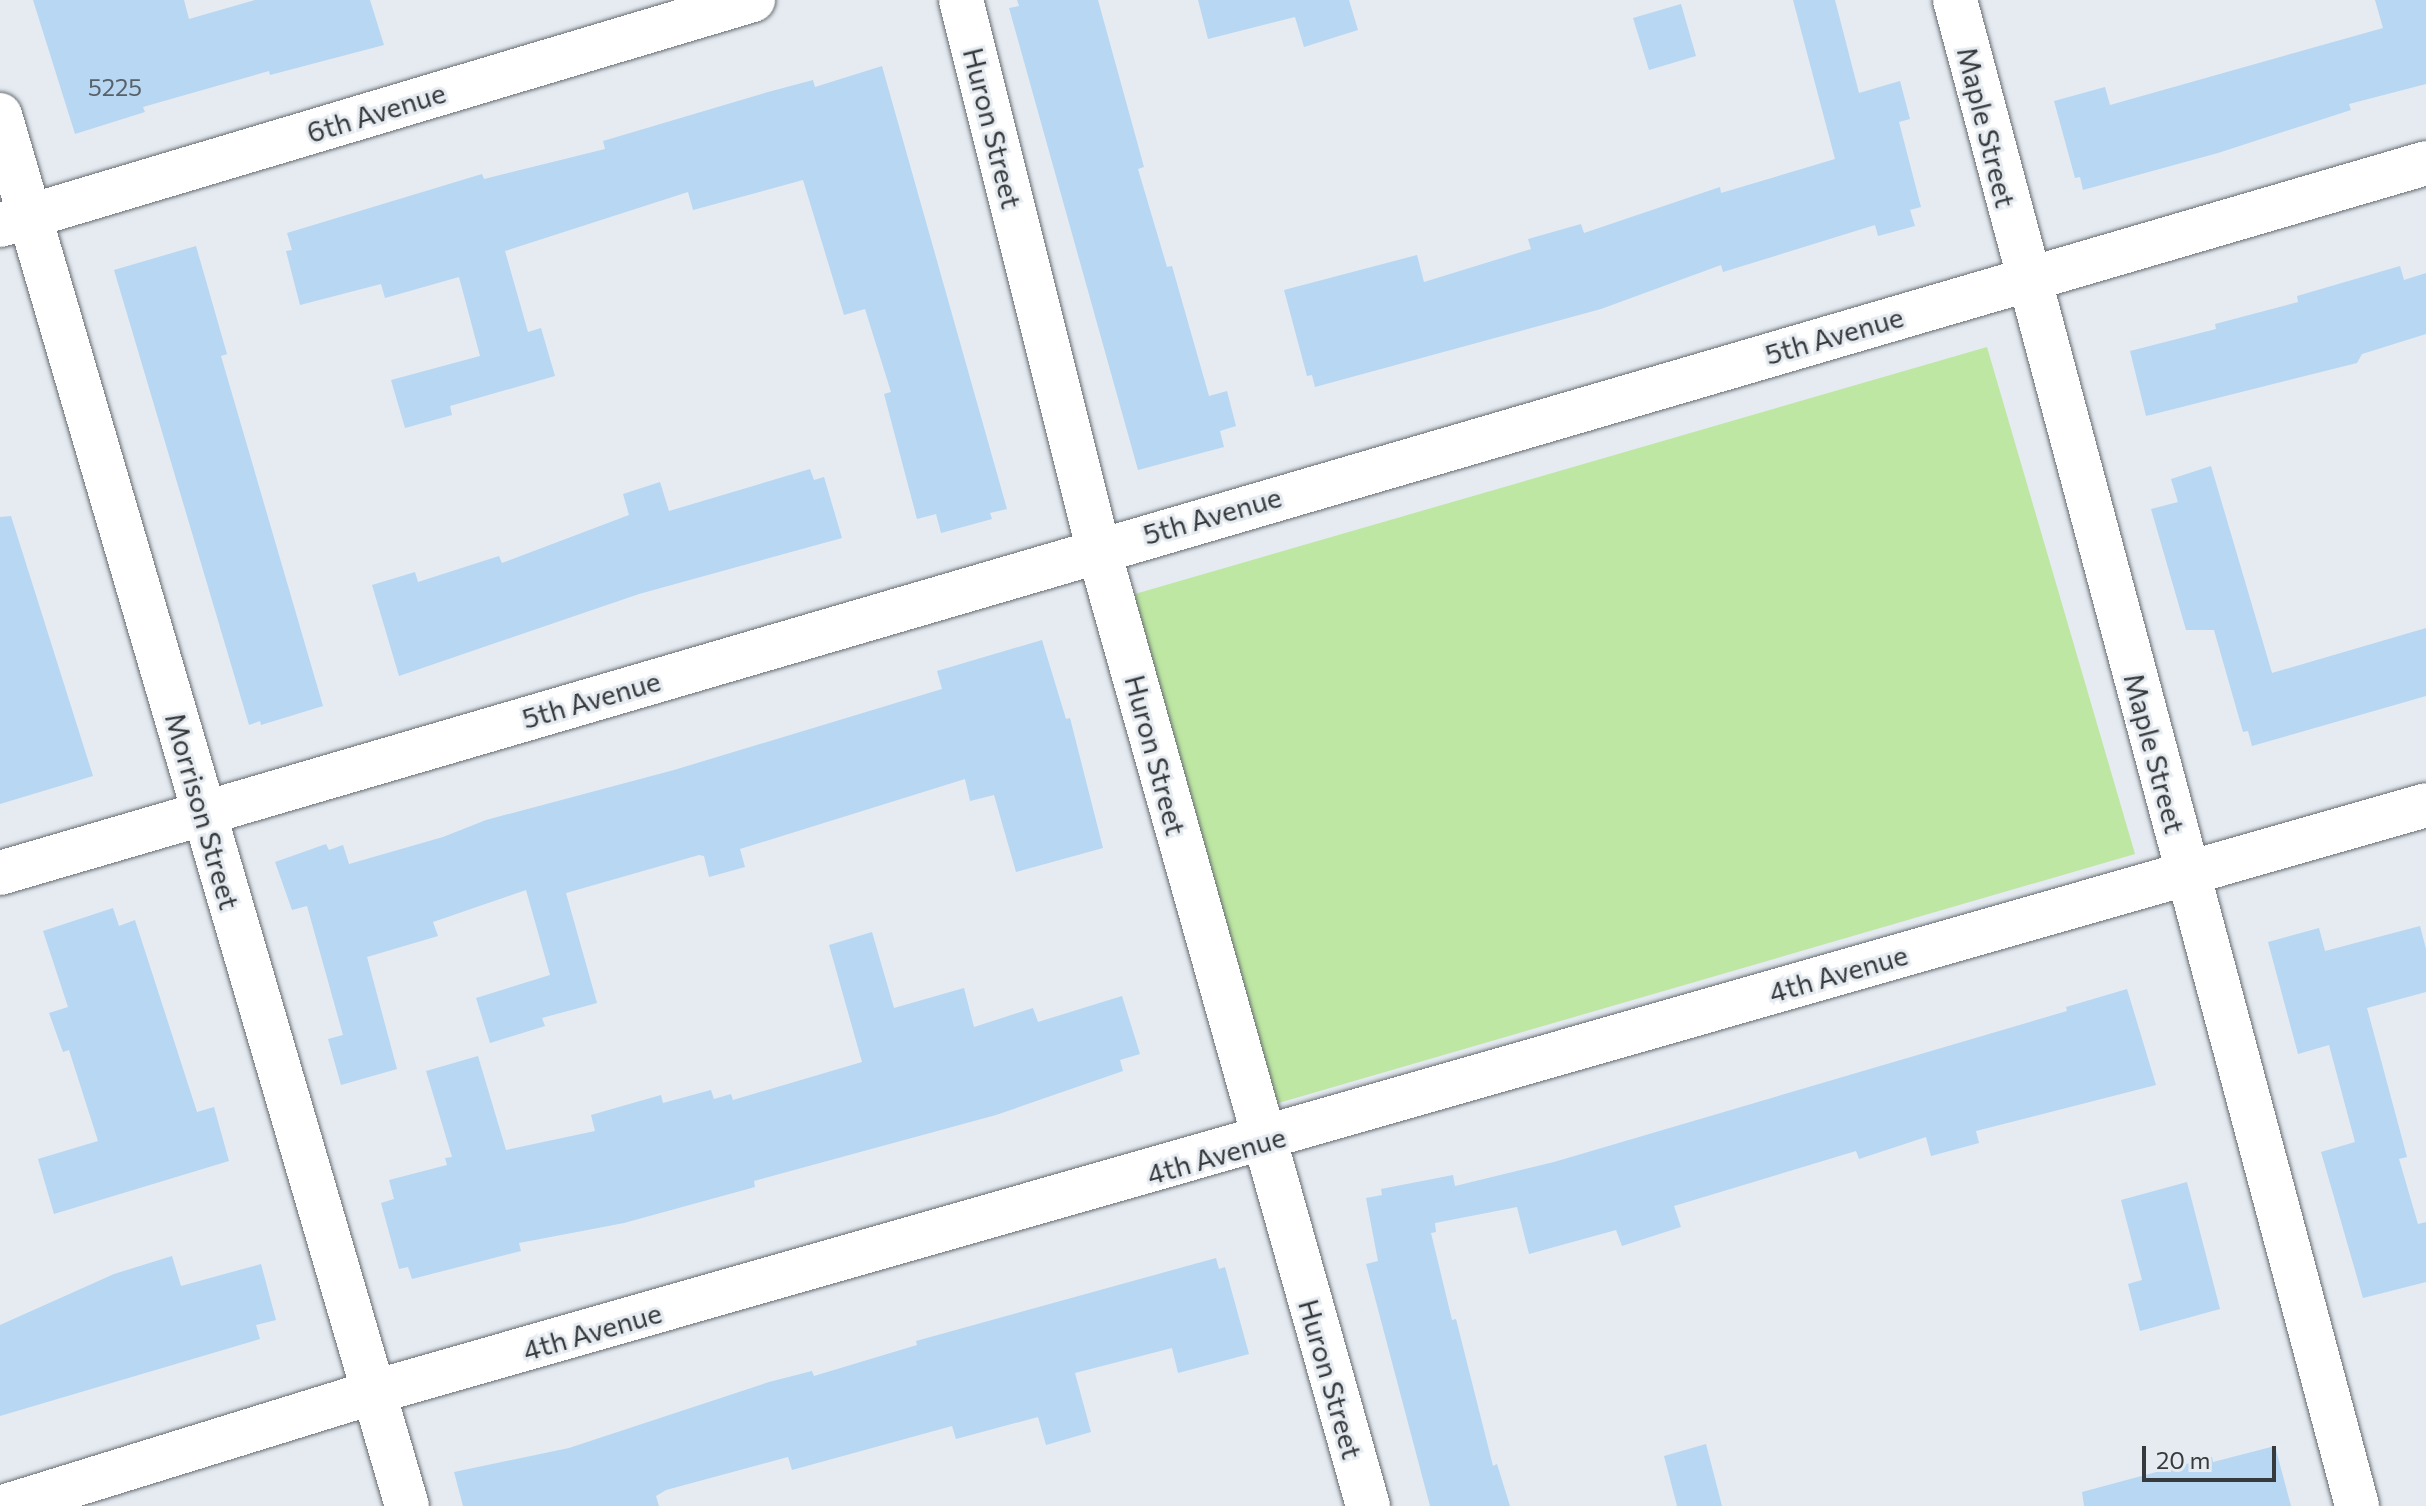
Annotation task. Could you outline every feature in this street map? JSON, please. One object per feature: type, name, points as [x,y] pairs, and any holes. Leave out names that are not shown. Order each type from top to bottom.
[{"type":"street","name":"6th Avenue","points":[[15,221],[753,0]]},
{"type":"street","name":"Huron Street","points":[[961,0],[1098,548],[1262,1142],[1368,1506]]},
{"type":"street","name":"Maple Street","points":[[1955,0],[2026,279],[2357,1506]]},
{"type":"street","name":"Morrison Street","points":[[0,115],[15,221],[204,814],[407,1506]]},
{"type":"street","name":"5th Avenue","points":[[0,873],[1098,548],[2426,163]]},
{"type":"street","name":"4th Avenue","points":[[6,1506],[374,1392],[1262,1142],[2426,805]]},
{"type":"green space","points":[[1987,347],[2135,854],[1275,1104],[1128,596]]},
{"type":"building","points":[[33,0],[184,0],[189,19],[255,0],[370,0],[384,45],[270,75],[269,71],[143,107],[145,112],[75,134]]},
{"type":"building","points":[[1017,0],[1098,0],[1144,167],[1138,169],[1167,267],[1172,266],[1209,396],[1227,391],[1236,426],[1220,431],[1224,447],[1138,470],[1009,8],[1019,6]]},
{"type":"building","points":[[1198,0],[1349,0],[1358,30],[1304,47],[1295,17],[1208,39]]},
{"type":"building","points":[[1793,0],[1835,0],[1859,93],[1900,81],[1910,119],[1899,122],[1921,207],[1910,210],[1915,226],[1878,236],[1875,225],[1723,272],[1721,265],[1601,309],[1315,387],[1312,375],[1307,376],[1284,290],[1417,255],[1424,282],[1531,249],[1528,239],[1581,224],[1584,233],[1720,187],[1721,193],[1835,159]]},
{"type":"building","points":[[2375,0],[2426,0],[2426,84],[2349,104],[2351,110],[2218,153],[2083,190],[2080,177],[2075,178],[2054,101],[2105,87],[2110,105],[2383,28]]},
{"type":"building","points":[[1681,4],[1696,56],[1649,70],[1633,18]]},
{"type":"building","points":[[882,66],[1007,509],[990,513],[992,519],[941,533],[936,514],[917,519],[884,394],[891,392],[865,309],[844,315],[803,180],[693,210],[688,192],[505,251],[528,332],[541,328],[555,376],[450,406],[452,415],[405,428],[391,380],[480,356],[459,277],[385,298],[381,284],[300,305],[286,251],[292,250],[287,233],[482,174],[484,179],[605,149],[603,141],[768,92],[813,80],[815,87]]},
{"type":"building","points":[[196,246],[227,354],[221,356],[323,706],[261,725],[260,721],[249,725],[114,270]]},
{"type":"building","points":[[2400,266],[2404,280],[2426,273],[2426,334],[2362,354],[2357,363],[2146,416],[2130,351],[2216,329],[2215,324],[2298,302],[2297,296]]},
{"type":"building","points":[[2211,466],[2272,673],[2426,628],[2426,696],[2252,746],[2248,731],[2243,732],[2214,630],[2186,630],[2151,509],[2178,502],[2171,479]]},
{"type":"building","points":[[810,469],[814,480],[824,477],[842,538],[639,594],[399,676],[372,585],[415,572],[418,582],[499,556],[502,563],[629,515],[623,494],[660,482],[669,511]]},
{"type":"building","points":[[11,516],[93,776],[0,804],[0,517]]},
{"type":"building","points":[[1042,640],[1066,719],[1070,718],[1103,848],[1016,872],[994,795],[970,801],[965,779],[740,849],[745,867],[709,877],[704,856],[699,855],[566,893],[597,1003],[542,1018],[545,1026],[490,1043],[476,998],[550,975],[526,890],[433,922],[438,936],[367,957],[397,1069],[341,1085],[328,1039],[343,1035],[307,906],[292,910],[275,862],[326,844],[329,850],[343,845],[349,864],[443,837],[486,820],[674,770],[942,689],[937,671]]},
{"type":"building","points":[[113,908],[119,926],[135,920],[197,1112],[214,1107],[229,1161],[54,1214],[38,1159],[98,1141],[69,1050],[63,1052],[49,1013],[68,1007],[43,931]]},
{"type":"building","points":[[2420,926],[2426,949],[2426,992],[2367,1008],[2407,1157],[2399,1159],[2418,1224],[2426,1222],[2426,1282],[2363,1298],[2321,1152],[2355,1142],[2329,1045],[2298,1054],[2268,942],[2319,928],[2325,951]]},
{"type":"building","points":[[872,932],[894,1008],[964,988],[974,1027],[1033,1008],[1038,1022],[1122,996],[1140,1054],[1120,1060],[1123,1071],[996,1115],[754,1181],[755,1187],[624,1223],[519,1243],[521,1251],[412,1279],[408,1267],[399,1269],[381,1203],[394,1199],[389,1180],[447,1165],[445,1158],[452,1157],[426,1071],[478,1056],[506,1150],[595,1131],[591,1115],[661,1095],[663,1103],[711,1090],[714,1099],[731,1094],[733,1100],[862,1062],[829,945]]},
{"type":"building","points":[[2127,989],[2156,1085],[1976,1131],[1979,1143],[1931,1156],[1926,1137],[1859,1159],[1856,1151],[1674,1206],[1681,1227],[1622,1246],[1616,1230],[1529,1254],[1517,1207],[1435,1223],[1436,1232],[1431,1233],[1452,1320],[1456,1319],[1493,1466],[1497,1464],[1510,1506],[1430,1506],[1366,1264],[1378,1261],[1366,1198],[1382,1195],[1381,1189],[1453,1175],[1455,1186],[1554,1162],[2067,1011],[2066,1007]]},
{"type":"building","points":[[2187,1182],[2220,1309],[2140,1331],[2128,1284],[2142,1280],[2121,1200]]},
{"type":"building","points":[[172,1256],[181,1286],[261,1264],[276,1320],[256,1325],[260,1339],[0,1416],[0,1325],[114,1274]]},
{"type":"building","points":[[1216,1258],[1219,1269],[1225,1267],[1249,1354],[1178,1373],[1172,1348],[1075,1373],[1091,1432],[1046,1445],[1038,1417],[956,1439],[952,1426],[792,1470],[788,1457],[666,1490],[656,1496],[659,1506],[463,1506],[454,1472],[569,1448],[769,1382],[812,1371],[814,1376],[917,1345],[916,1341]]},
{"type":"building","points":[[1706,1444],[1722,1506],[1677,1506],[1664,1456]]},
{"type":"building","points":[[2275,1446],[2291,1506],[2084,1506],[2082,1492],[2212,1457],[2213,1462]]}]
